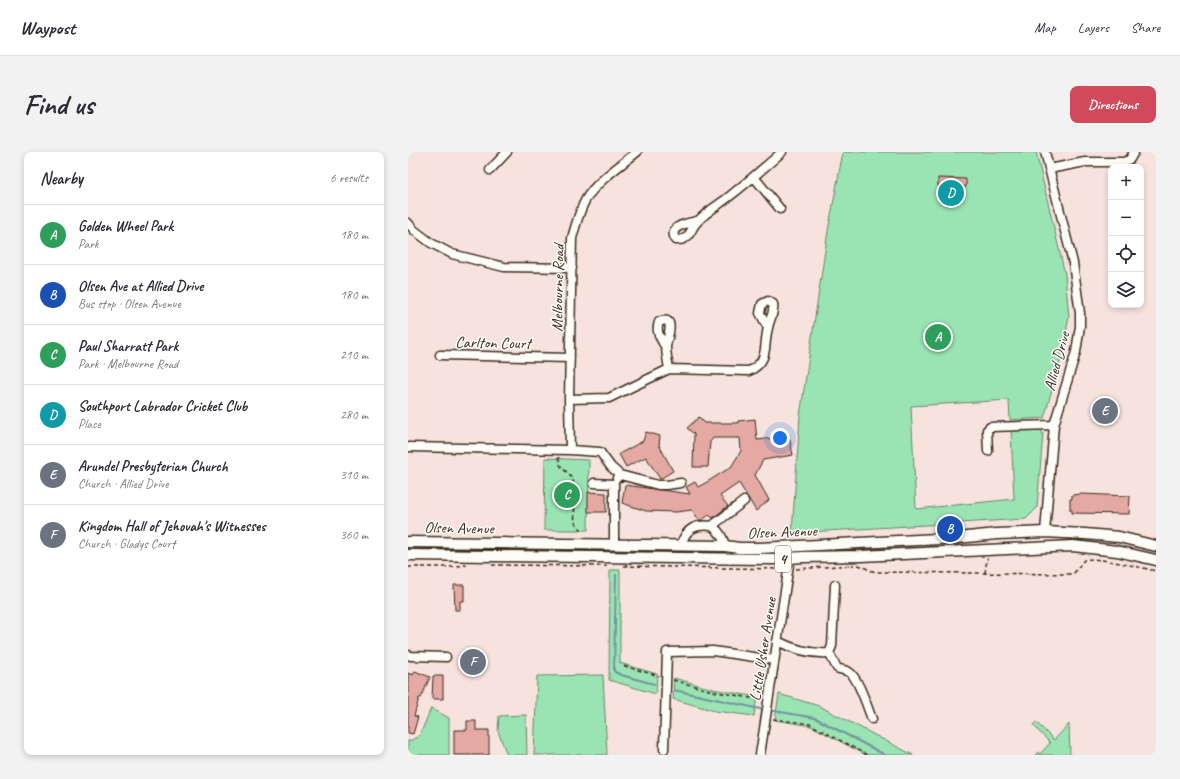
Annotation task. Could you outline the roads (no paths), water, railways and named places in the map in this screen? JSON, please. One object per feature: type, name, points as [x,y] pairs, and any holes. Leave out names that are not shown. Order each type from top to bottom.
[{"type":"main road","name":"Olsen Avenue","points":[[408,542],[681,545],[725,546],[739,548],[790,547],[1045,532],[1119,537],[1156,546]]},
{"type":"main road","name":"Olsen Avenue","points":[[408,555],[790,558],[1072,546],[1117,551],[1156,560]]},
{"type":"street","points":[[490,170],[508,152]]},
{"type":"street","name":"Melbourne Road","points":[[570,450],[569,399],[572,238],[586,199],[602,180],[627,155],[637,152]]},
{"type":"street","points":[[697,221],[754,177],[782,152]]},
{"type":"street","name":"Allied Drive","points":[[1045,152],[1072,263],[1080,319],[1076,352],[1054,425],[1045,532]]},
{"type":"street","points":[[1049,169],[1085,162],[1124,162],[1130,159],[1134,152]]},
{"type":"street","points":[[754,177],[780,209]]},
{"type":"street","points":[[408,223],[414,230],[431,243],[452,254],[504,267],[572,268]]},
{"type":"street","points":[[569,399],[608,398],[669,369],[749,371],[760,364],[765,353],[768,328]]},
{"type":"street","points":[[666,348],[669,369]]},
{"type":"street","name":"Carlton Court","points":[[440,355],[570,358]]},
{"type":"street","points":[[988,451],[987,430],[990,427],[1054,425]]},
{"type":"street","points":[[408,447],[570,450],[600,452],[611,467],[620,474],[658,485],[681,483]]},
{"type":"street","points":[[614,544],[614,484],[616,478],[620,474]]},
{"type":"street","points":[[594,483],[614,484]]},
{"type":"street","points":[[712,526],[744,501]]},
{"type":"street","points":[[681,545],[683,537],[694,526],[706,525],[712,526],[718,531],[723,538],[725,546]]},
{"type":"street","name":"Little Usher Avenue","points":[[760,755],[790,558],[790,547]]},
{"type":"street","points":[[829,653],[832,646],[835,585]]},
{"type":"street","points":[[777,641],[790,647],[812,652],[829,653]]},
{"type":"street","points":[[664,749],[667,652],[713,651],[774,660]]},
{"type":"street","points":[[829,653],[837,668],[850,672],[854,678],[865,700],[872,719]]},
{"type":"street","points":[[408,655],[446,657]]},
{"type":"waterway","points":[[616,575],[614,670],[621,675],[654,684]]},
{"type":"waterway","points":[[674,690],[765,710]]},
{"type":"waterway","points":[[769,710],[815,718],[885,755]]},
{"type":"place","name":"Southport Labrador Cricket Club","points":[[951,193]]},
{"type":"place","name":"Golden Wheel Park","points":[[938,337]]},
{"type":"place","name":"Arundel Presbyterian Church","points":[[1105,411]]},
{"type":"place","name":"Paul Sharratt Park","points":[[567,495]]},
{"type":"place","name":"Olsen Ave at Allied Drive","points":[[950,529]]},
{"type":"place","name":"Kingdom Hall of Jehovah's Witnesses","points":[[473,662]]}]
